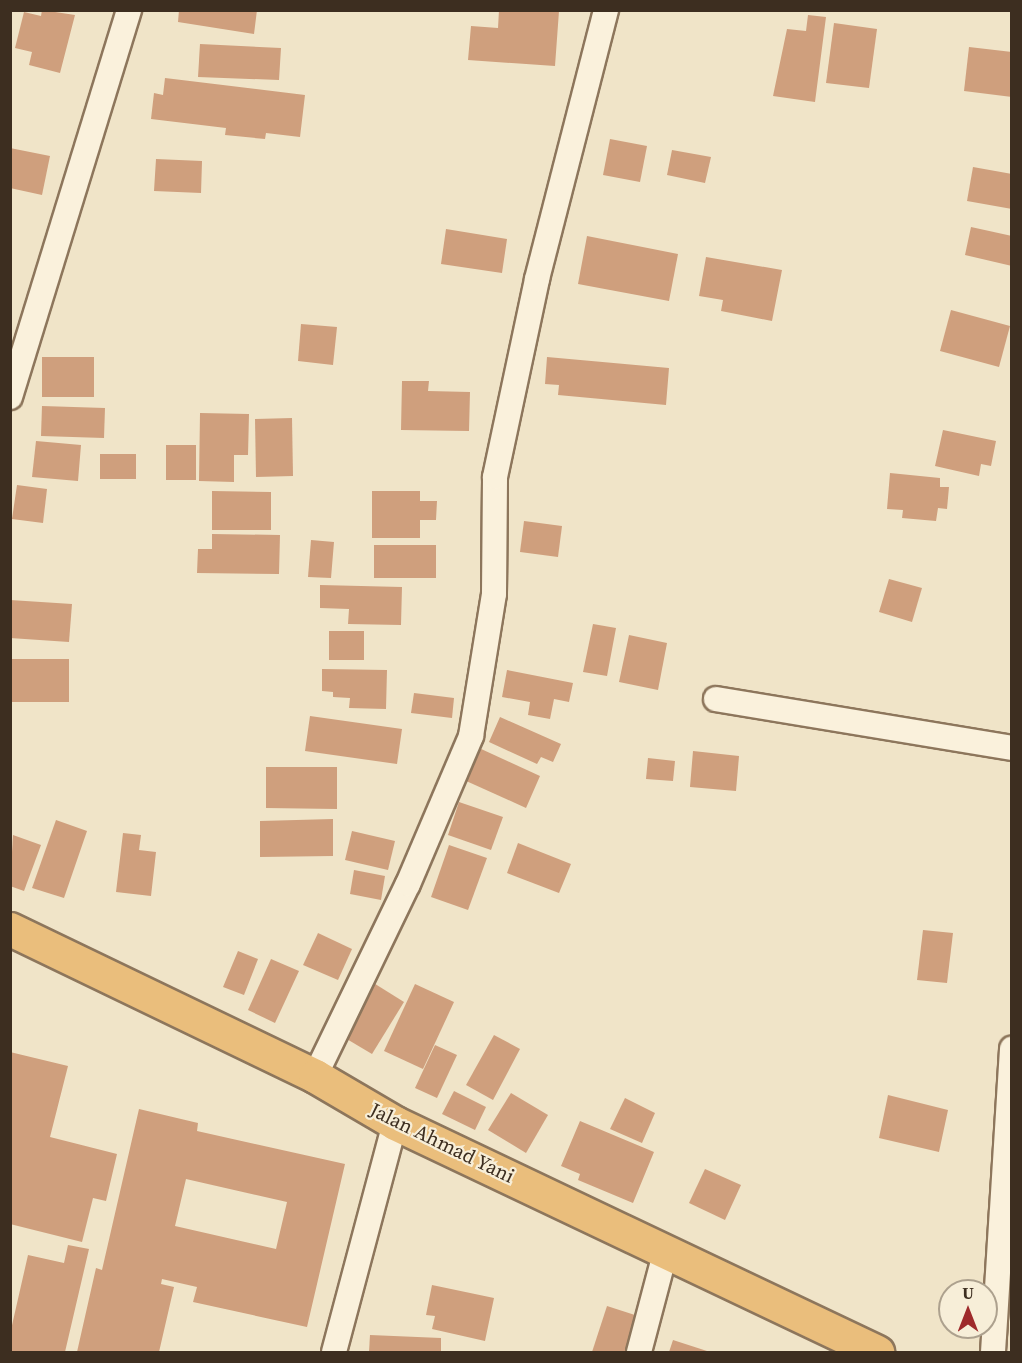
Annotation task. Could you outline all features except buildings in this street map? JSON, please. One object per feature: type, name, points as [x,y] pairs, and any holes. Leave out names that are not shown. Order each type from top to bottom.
[{"type":"highway","name":"Jalan Ahmad Yani","points":[[10,929],[315,1077],[395,1123],[666,1250],[877,1353]]},
{"type":"street","points":[[10,397],[129,10]]},
{"type":"street","points":[[315,1077],[408,885],[471,736],[494,594],[495,477],[537,279],[606,10]]},
{"type":"street","points":[[716,699],[1011,748]]},
{"type":"street","points":[[993,1353],[1011,1049]]},
{"type":"street","points":[[334,1353],[395,1123]]},
{"type":"street","points":[[639,1353],[666,1250]]}]
